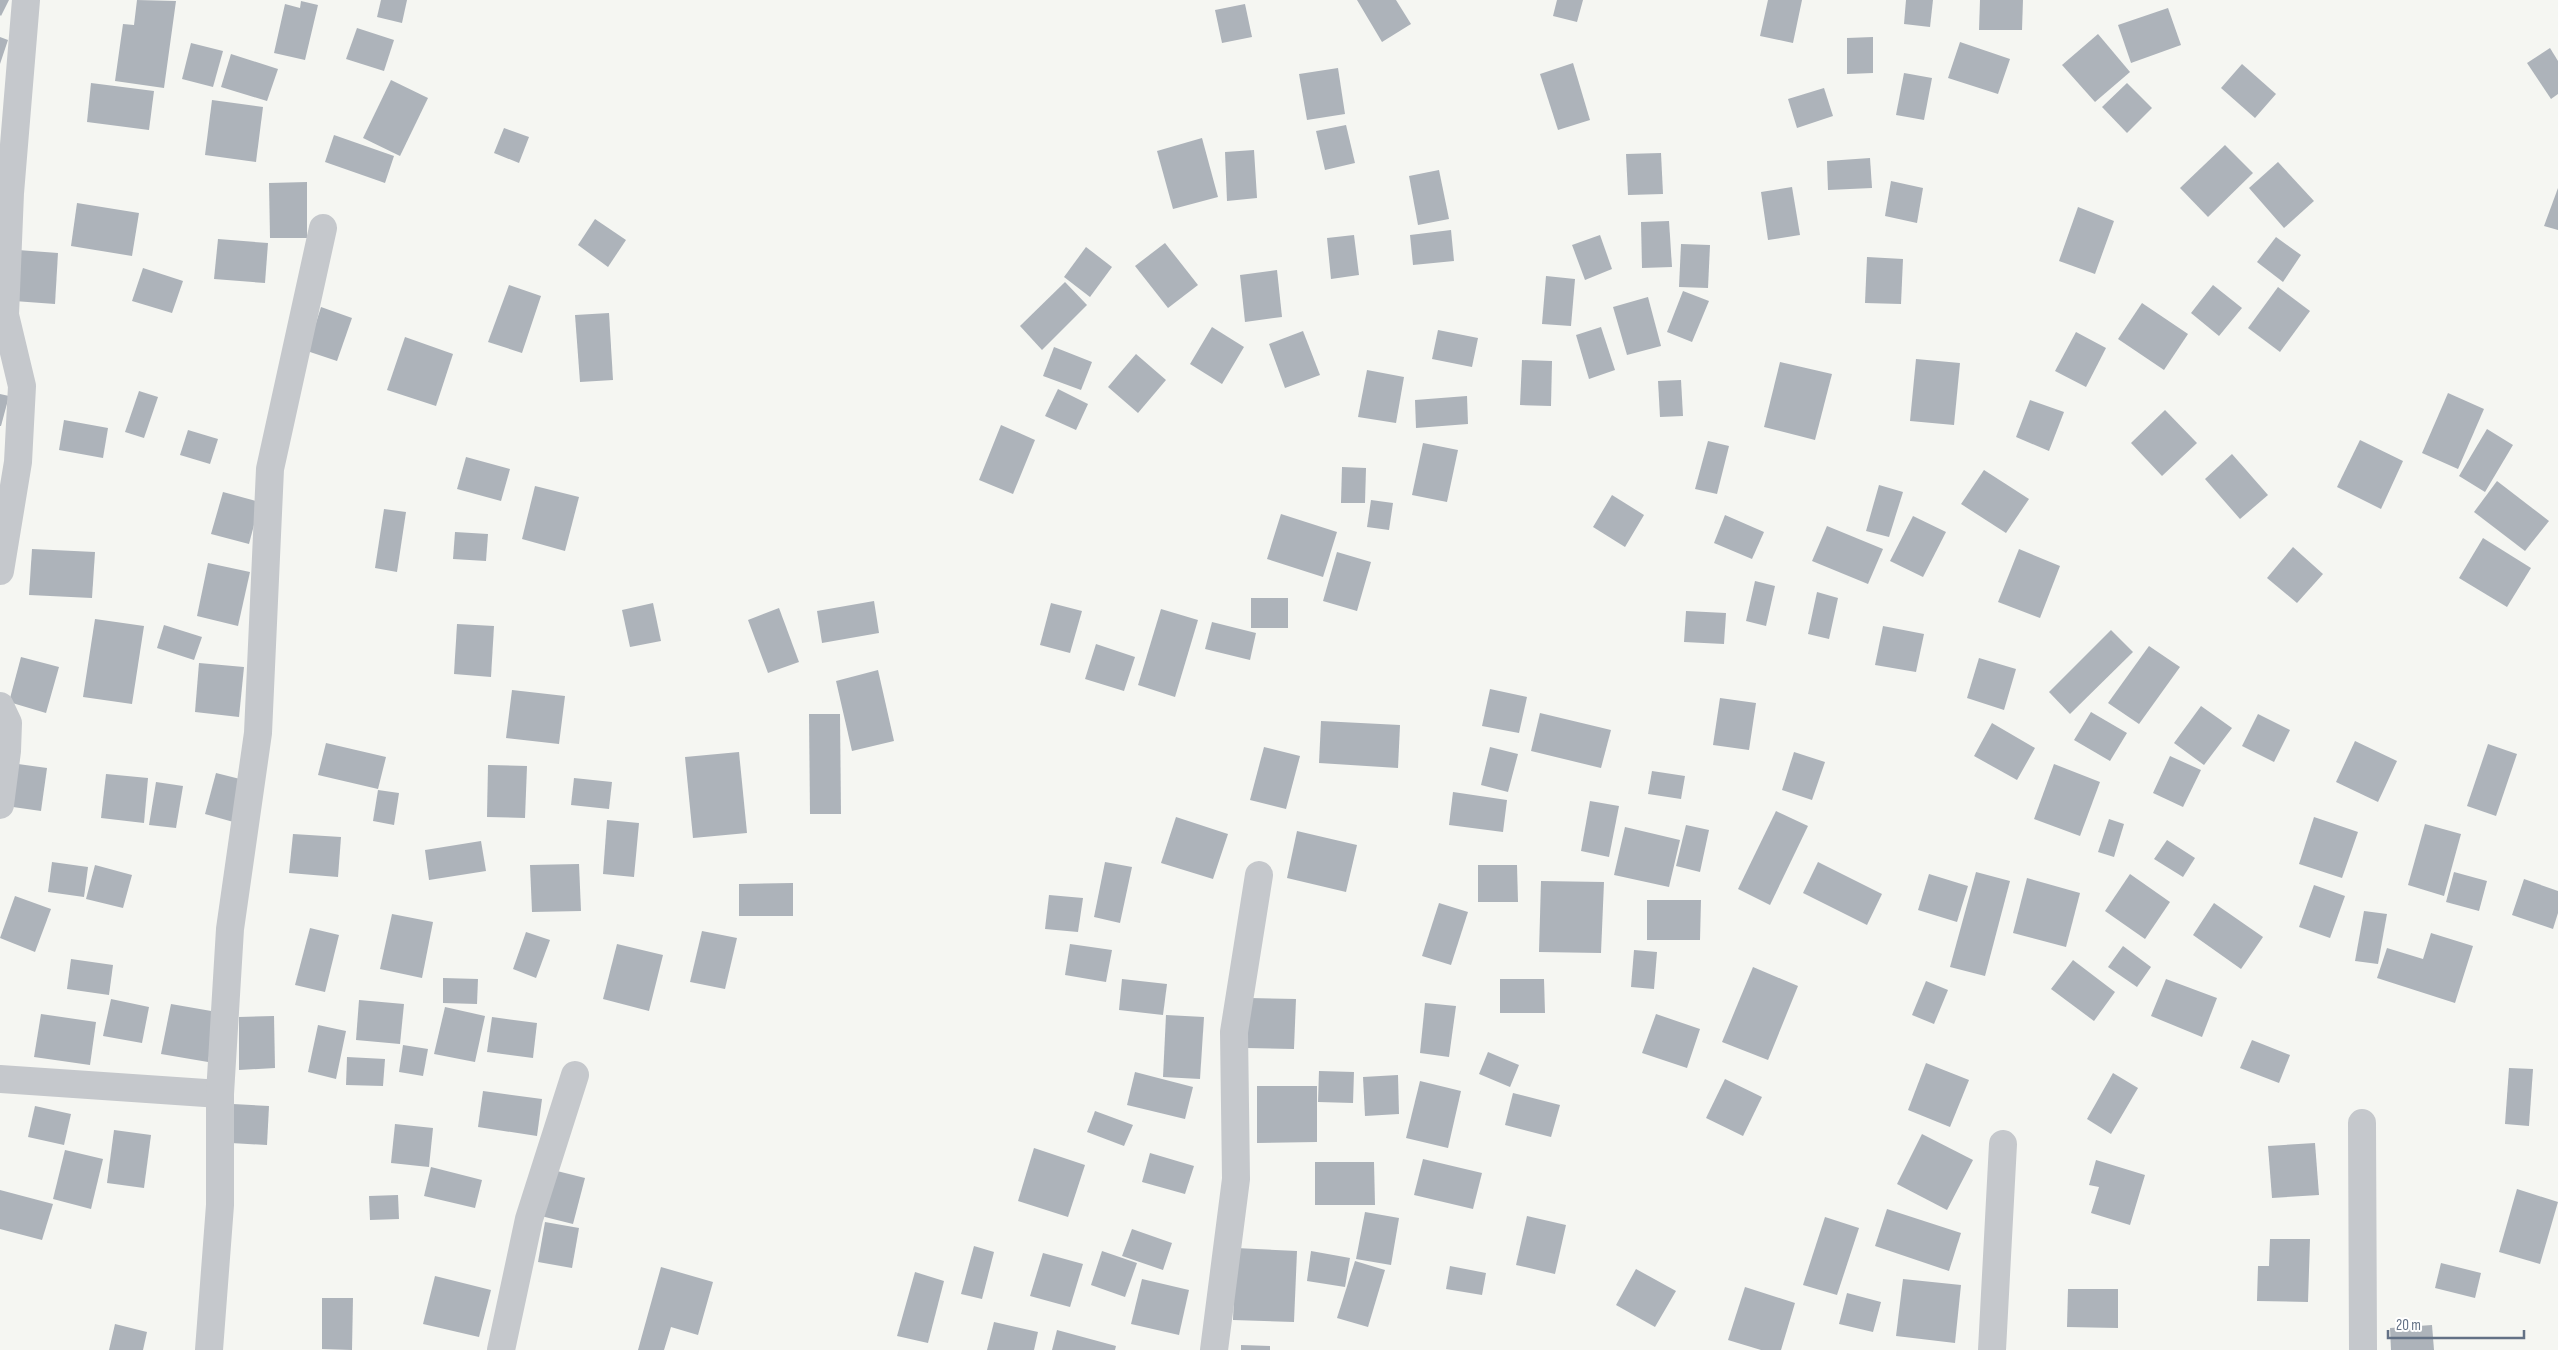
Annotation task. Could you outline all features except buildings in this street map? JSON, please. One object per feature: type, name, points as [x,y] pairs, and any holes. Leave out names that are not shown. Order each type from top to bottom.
[{"type":"street","points":[[0,571],[18,462],[22,386],[5,315],[10,193],[26,0]]},
{"type":"street","points":[[209,1350],[220,1206],[220,1094],[230,928],[258,733],[270,469],[322,228]]},
{"type":"street","points":[[0,706],[8,723],[7,750],[0,804]]},
{"type":"street","points":[[1214,1350],[1236,1179],[1234,1032],[1259,875]]},
{"type":"street","points":[[501,1350],[529,1219],[575,1075]]},
{"type":"street","points":[[0,1079],[220,1094]]},
{"type":"street","points":[[2362,1123],[2363,1350]]},
{"type":"street","points":[[1992,1350],[2003,1144]]}]
